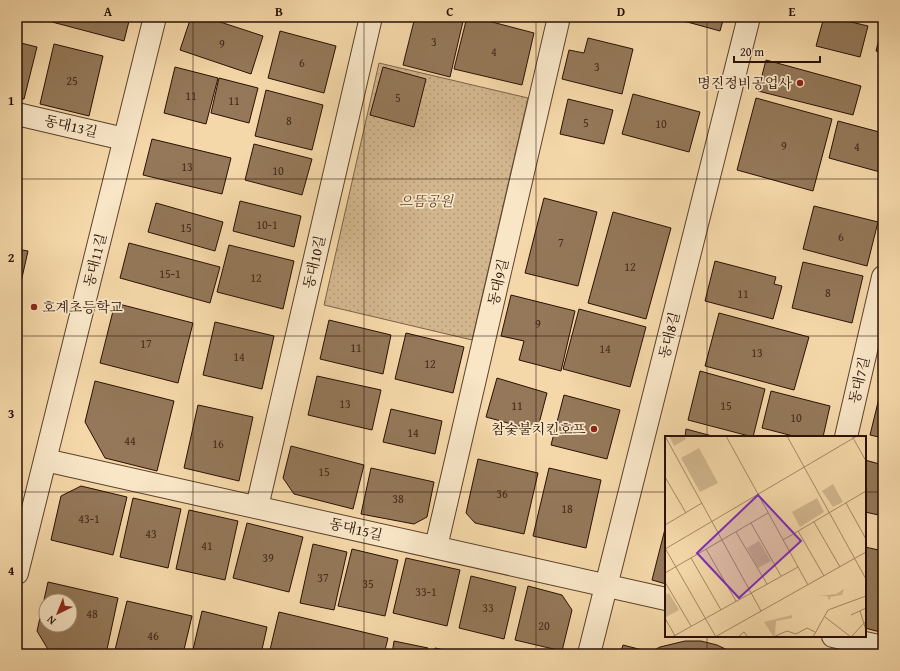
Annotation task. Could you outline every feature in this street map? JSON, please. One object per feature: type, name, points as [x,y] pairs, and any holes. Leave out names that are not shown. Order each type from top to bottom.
[{"type":"street","name":"동대11길","points":[[17,573],[155,17]]},
{"type":"street","name":"동대10길","points":[[257,507],[371,17]]},
{"type":"street","name":"동대9길","points":[[436,547],[559,17]]},
{"type":"street","name":"동대8길","points":[[589,654],[749,17]]},
{"type":"street","name":"동대13길","points":[[17,114],[124,139]]},
{"type":"street","name":"동대7길","points":[[846,436],[883,276]]},
{"type":"street","name":"동대15길","points":[[45,460],[665,599]]},
{"type":"street","points":[[838,637],[883,647]]},
{"type":"green space","name":"으뜸공원","points":[[379,63],[528,98],[472,340],[324,305]]},
{"type":"building","points":[[21,17],[43,17],[42,22]]},
{"type":"building","points":[[54,17],[130,17],[124,41],[52,22]]},
{"type":"building","points":[[191,17],[205,17],[263,36],[251,74],[180,50]]},
{"type":"building","points":[[415,17],[464,17],[450,77],[403,65]]},
{"type":"building","points":[[467,17],[473,17],[534,33],[522,85],[454,69]]},
{"type":"building","points":[[669,17],[724,17],[720,31]]},
{"type":"building","points":[[824,17],[830,17],[868,26],[860,57],[816,46]]},
{"type":"building","points":[[883,23],[883,53],[876,51]]},
{"type":"building","points":[[280,31],[336,46],[324,93],[268,78]]},
{"type":"building","points":[[588,38],[633,49],[622,94],[562,79],[569,50],[584,53]]},
{"type":"building","points":[[17,42],[37,47],[24,99],[17,98]]},
{"type":"building","points":[[54,44],[103,56],[89,116],[40,104]]},
{"type":"building","points":[[766,60],[861,86],[853,115],[758,91]]},
{"type":"building","points":[[175,67],[218,78],[206,124],[164,113]]},
{"type":"building","points":[[383,67],[426,79],[414,127],[370,115]]},
{"type":"building","points":[[219,78],[258,88],[249,123],[211,113]]},
{"type":"building","points":[[266,90],[323,105],[312,150],[255,136]]},
{"type":"building","points":[[633,94],[700,112],[689,152],[622,134]]},
{"type":"building","points":[[756,98],[832,119],[813,191],[737,170]]},
{"type":"building","points":[[568,99],[613,110],[604,144],[560,134]]},
{"type":"building","points":[[838,121],[883,133],[883,158],[880,172],[829,158]]},
{"type":"building","points":[[152,139],[231,158],[222,194],[143,175]]},
{"type":"building","points":[[254,144],[312,159],[302,195],[245,180]]},
{"type":"building","points":[[544,198],[597,212],[578,286],[525,273]]},
{"type":"building","points":[[240,201],[301,216],[294,247],[233,231]]},
{"type":"building","points":[[156,203],[223,222],[215,251],[148,232]]},
{"type":"building","points":[[814,206],[878,222],[867,266],[803,249]]},
{"type":"building","points":[[613,212],[671,228],[646,319],[588,303]]},
{"type":"building","points":[[129,243],[220,267],[210,303],[120,278]]},
{"type":"building","points":[[229,245],[294,261],[283,309],[217,292]]},
{"type":"building","points":[[17,249],[28,251],[17,300]]},
{"type":"building","points":[[715,261],[776,277],[774,284],[782,286],[773,319],[705,301]]},
{"type":"building","points":[[803,262],[863,276],[852,323],[792,308]]},
{"type":"building","points":[[511,295],[575,311],[561,371],[519,360],[524,341],[501,336]]},
{"type":"building","points":[[115,303],[193,323],[178,383],[100,363]]},
{"type":"building","points":[[579,309],[646,327],[630,387],[563,369]]},
{"type":"building","points":[[719,313],[809,337],[794,390],[705,366]]},
{"type":"building","points":[[329,320],[391,335],[383,374],[320,359]]},
{"type":"building","points":[[215,322],[274,336],[262,389],[203,375]]},
{"type":"building","points":[[406,333],[464,347],[453,393],[395,379]]},
{"type":"building","points":[[700,371],[765,389],[753,436],[688,420]]},
{"type":"building","points":[[317,376],[381,390],[372,430],[308,415]]},
{"type":"building","points":[[497,378],[547,393],[537,431],[486,417]]},
{"type":"building","points":[[95,381],[174,401],[157,471],[105,458],[85,422]]},
{"type":"building","points":[[881,390],[883,391],[883,438],[870,435]]},
{"type":"building","points":[[771,391],[830,406],[823,436],[793,436],[762,428]]},
{"type":"building","points":[[564,395],[620,410],[607,459],[551,445]]},
{"type":"building","points":[[198,405],[253,417],[239,481],[184,468]]},
{"type":"building","points":[[391,409],[442,421],[435,454],[383,442]]},
{"type":"building","points":[[686,429],[712,436],[685,436]]},
{"type":"building","points":[[291,446],[364,465],[353,509],[294,494],[283,478]]},
{"type":"building","points":[[478,459],[538,473],[524,534],[475,523],[466,513]]},
{"type":"building","points":[[866,460],[883,465],[883,516],[866,512]]},
{"type":"building","points":[[371,468],[434,482],[427,517],[414,524],[361,514]]},
{"type":"building","points":[[549,468],[601,480],[586,548],[533,536]]},
{"type":"building","points":[[81,486],[127,497],[113,555],[51,540],[61,496]]},
{"type":"building","points":[[133,498],[181,509],[168,568],[120,557]]},
{"type":"building","points":[[189,510],[238,521],[225,580],[176,569]]},
{"type":"building","points":[[247,523],[303,537],[289,592],[233,578]]},
{"type":"building","points":[[665,529],[665,584],[652,580]]},
{"type":"building","points":[[313,544],[347,552],[334,610],[300,603]]},
{"type":"building","points":[[866,547],[883,551],[883,619],[880,632],[866,628]]},
{"type":"building","points":[[352,549],[398,560],[385,616],[338,606]]},
{"type":"building","points":[[406,558],[460,570],[447,626],[393,613]]},
{"type":"building","points":[[471,576],[516,587],[504,639],[459,628]]},
{"type":"building","points":[[48,582],[118,598],[106,654],[61,654],[49,651],[38,633],[78,633],[78,593],[46,593]]},
{"type":"building","points":[[528,586],[562,595],[572,610],[562,651],[515,640]]},
{"type":"building","points":[[127,601],[192,616],[183,654],[114,654]]},
{"type":"building","points":[[202,611],[267,627],[261,654],[192,654]]},
{"type":"building","points":[[279,612],[388,638],[384,654],[269,654]]},
{"type":"building","points":[[394,641],[428,648],[427,654],[392,654]]},
{"type":"building","points":[[685,641],[701,641],[717,645],[736,654],[620,654],[623,645],[650,652],[660,647]]},
{"type":"building","points":[[435,648],[463,654],[433,654]]},
{"type":"place","name":"명진정비공업사","points":[[800,83]]},
{"type":"place","name":"호계초등학교","points":[[34,307]]},
{"type":"place","name":"참숯불치킨호프","points":[[594,429]]}]
